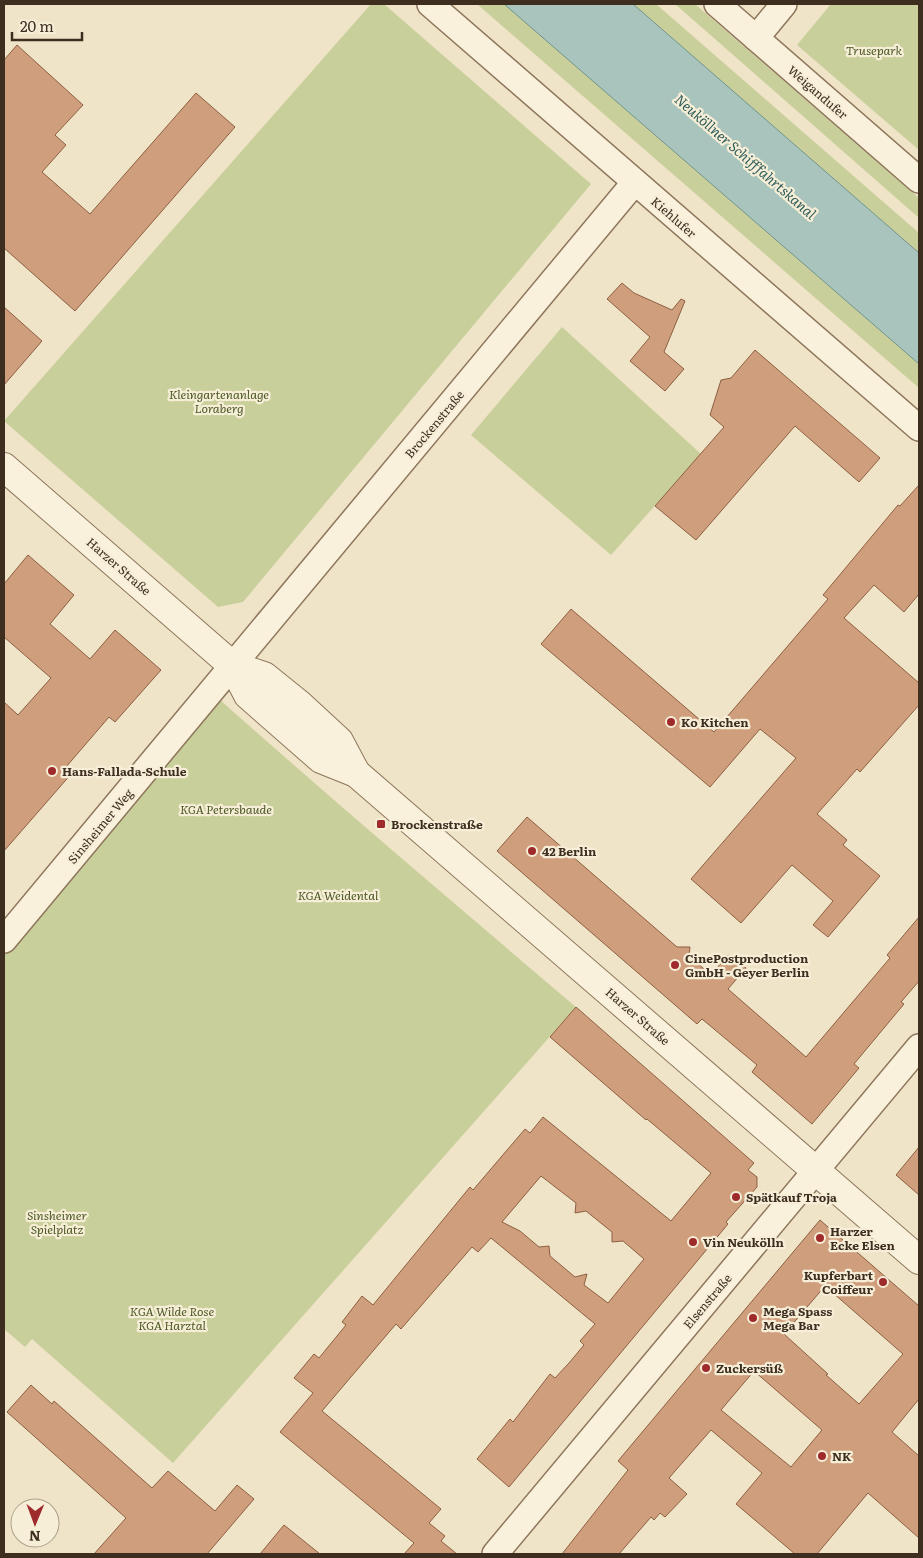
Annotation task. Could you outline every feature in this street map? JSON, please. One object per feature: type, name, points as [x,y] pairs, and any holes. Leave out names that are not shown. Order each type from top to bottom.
[{"type":"street","name":"Kiehlufer","points":[[430,4],[919,428]]},
{"type":"street","name":"Weigandufer","points":[[717,4],[919,180]]},
{"type":"street","points":[[756,38],[784,4]]},
{"type":"street","name":"Brockenstraße","points":[[233,666],[635,182]]},
{"type":"street","name":"Harzer Straße","points":[[4,466],[233,666],[248,695],[321,759],[356,773],[919,1260]]},
{"type":"street","name":"Sinsheimer Weg","points":[[4,940],[233,666]]},
{"type":"street","name":"Elsenstraße","points":[[495,1554],[919,1047]]},
{"type":"green space","name":"Kleingartenanlage Loraberg","points":[[371,4],[384,4],[591,184],[243,602],[218,607],[4,421]]},
{"type":"green space","points":[[477,4],[504,4],[919,364],[919,388]]},
{"type":"green space","points":[[633,4],[656,4],[919,233],[919,253]]},
{"type":"green space","points":[[675,4],[695,4],[919,198],[919,218]]},
{"type":"green space","name":"Trusepark","points":[[831,4],[919,4],[919,150],[797,45]]},
{"type":"green space","points":[[562,327],[701,454],[611,555],[471,435]]},
{"type":"green space","points":[[219,699],[576,1007],[173,1463],[32,1339],[25,1347],[4,1329],[4,953]]},
{"type":"water","name":"Neuköllner Schifffahrtskanal","points":[[504,4],[633,4],[919,253],[919,364]]},
{"type":"building","points":[[17,45],[83,105],[55,135],[66,145],[42,172],[90,214],[196,93],[235,127],[75,311],[4,248],[4,60]]},
{"type":"building","points":[[622,283],[634,293],[672,310],[681,299],[685,301],[664,352],[684,369],[665,391],[630,361],[650,337],[607,299]]},
{"type":"building","points":[[4,307],[42,341],[4,385]]},
{"type":"building","points":[[755,350],[880,458],[859,482],[795,426],[696,540],[655,506],[724,427],[710,415],[721,380],[731,378]]},
{"type":"building","points":[[919,485],[919,594],[904,612],[874,585],[844,618],[919,683],[919,705],[860,772],[857,769],[817,814],[847,840],[843,845],[880,876],[828,937],[813,925],[833,901],[792,865],[741,923],[691,879],[796,758],[760,729],[710,787],[541,644],[571,609],[714,732],[828,599],[823,595],[898,505],[900,506]]},
{"type":"building","points":[[28,555],[74,595],[50,624],[90,659],[115,630],[161,670],[115,722],[109,717],[66,767],[72,773],[4,851],[4,702],[18,715],[51,678],[4,637],[4,584]]},
{"type":"building","points":[[527,817],[677,947],[690,947],[689,956],[711,975],[728,955],[746,968],[728,989],[806,1057],[890,958],[887,955],[919,917],[919,981],[901,1002],[904,1004],[854,1064],[859,1068],[812,1124],[752,1072],[757,1065],[702,1019],[697,1024],[497,851]]},
{"type":"building","points":[[576,1007],[754,1163],[748,1170],[757,1177],[757,1187],[726,1222],[728,1224],[509,1487],[477,1459],[510,1419],[513,1422],[550,1374],[555,1378],[569,1363],[584,1345],[580,1341],[595,1324],[491,1238],[478,1252],[472,1247],[401,1329],[396,1324],[322,1411],[441,1509],[429,1523],[445,1536],[441,1541],[457,1554],[404,1554],[414,1543],[280,1432],[313,1393],[294,1378],[314,1354],[319,1358],[346,1325],[342,1322],[362,1296],[373,1305],[470,1187],[473,1190],[525,1129],[530,1133],[543,1117],[671,1221],[711,1173],[550,1037]],"holes":[[[541,1176],[576,1203],[575,1213],[586,1211],[612,1232],[612,1242],[623,1241],[644,1259],[608,1303],[584,1285],[587,1274],[575,1277],[550,1256],[549,1246],[539,1247],[520,1231],[502,1222]]]},
{"type":"building","points":[[919,1147],[919,1195],[896,1175]]},
{"type":"building","points":[[820,1220],[919,1306],[919,1399],[892,1432],[919,1456],[919,1538],[868,1493],[817,1554],[795,1554],[736,1504],[762,1473],[711,1430],[669,1478],[687,1494],[665,1517],[660,1513],[654,1520],[651,1517],[619,1554],[562,1554],[628,1470],[618,1461]],"holes":[[[825,1286],[903,1354],[859,1404],[784,1334]],[[754,1371],[822,1430],[791,1467],[721,1410]]]},
{"type":"building","points":[[31,1385],[52,1404],[54,1401],[152,1488],[168,1471],[215,1511],[237,1485],[254,1499],[207,1554],[94,1554],[126,1518],[7,1412]]},
{"type":"building","points":[[284,1525],[320,1554],[260,1554]]},
{"type":"place","name":"Ko Kitchen","points":[[671,722]]},
{"type":"place","name":"Hans-Fallada-Schule","points":[[52,771]]},
{"type":"place","name":"Brockenstraße","points":[[381,824]]},
{"type":"place","name":"42 Berlin","points":[[532,851]]},
{"type":"place","name":"CinePostproduction GmbH - Geyer Berlin","points":[[675,965]]},
{"type":"place","name":"Spätkauf Troja","points":[[736,1197]]},
{"type":"place","name":"Harzer Ecke Elsen","points":[[820,1238]]},
{"type":"place","name":"Vin Neukölln","points":[[693,1242]]},
{"type":"place","name":"Kupferbart Coiffeur","points":[[883,1282]]},
{"type":"place","name":"Mega Spass Mega Bar","points":[[753,1318]]},
{"type":"place","name":"Zuckersüß","points":[[706,1368]]},
{"type":"place","name":"NK","points":[[822,1456]]},
{"type":"park label","name":"KGA Petersbaude","points":[[226,809]]},
{"type":"park label","name":"KGA Weidental","points":[[338,895]]},
{"type":"park label","name":"Sinsheimer Spielplatz","points":[[57,1222]]},
{"type":"park label","name":"KGA Wilde Rose KGA Harztal","points":[[172,1318]]}]
